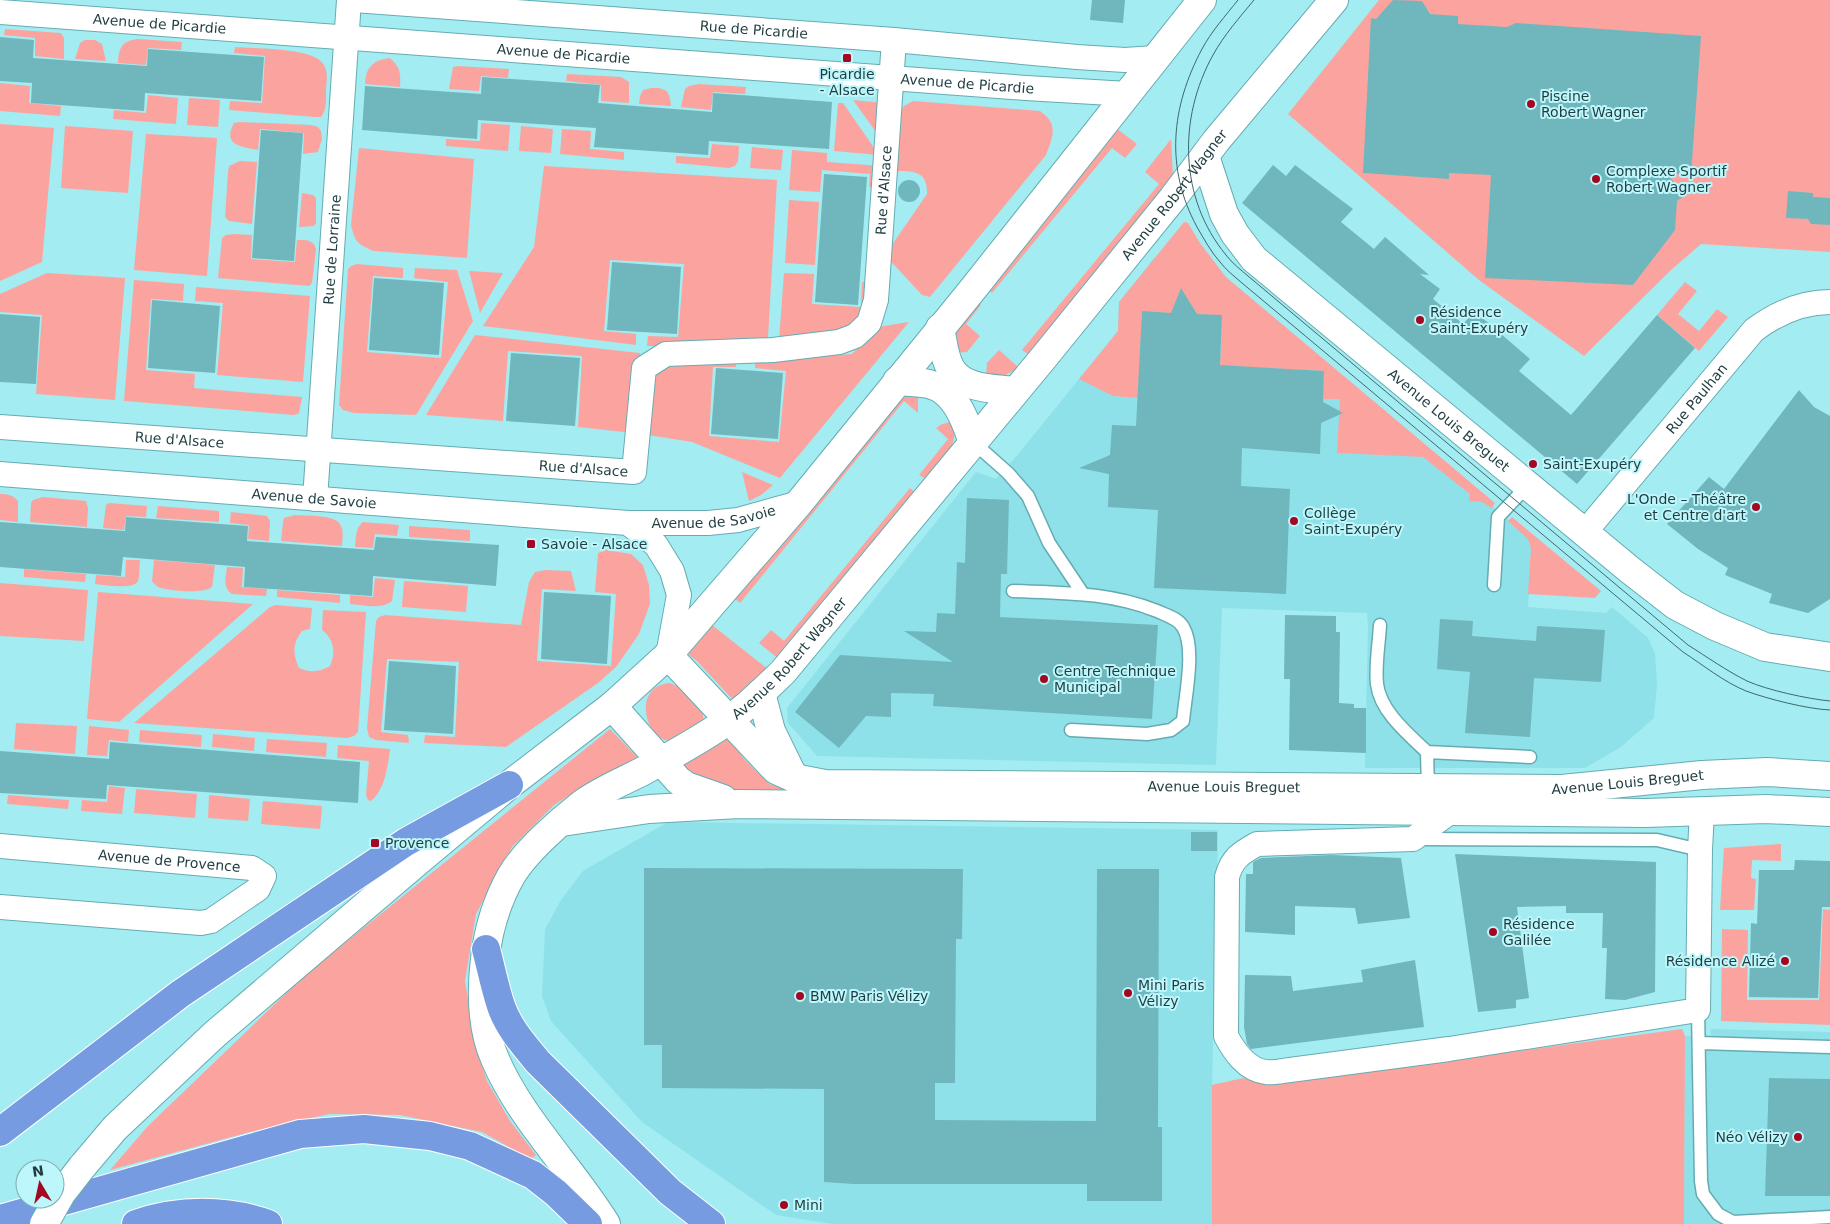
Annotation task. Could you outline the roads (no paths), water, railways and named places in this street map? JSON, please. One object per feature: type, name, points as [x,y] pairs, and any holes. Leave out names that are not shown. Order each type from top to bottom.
[{"type":"highway","points":[[0,1132],[180,994],[406,842],[509,785]]},
{"type":"highway","points":[[486,949],[502,1008],[523,1044],[538,1062],[670,1192],[711,1224]]},
{"type":"highway","points":[[0,1219],[300,1134],[364,1129],[430,1136],[470,1146],[532,1175],[556,1192],[588,1224]]},
{"type":"highway","points":[[136,1224],[165,1215],[208,1213],[235,1215],[268,1224]]},
{"type":"main road","points":[[44,1224],[62,1194],[115,1128],[215,1034],[352,916],[509,785],[612,706],[668,655],[799,503],[1202,0]]},
{"type":"main road","name":"Avenue Robert Wagner","points":[[606,1224],[580,1184],[512,1093],[487,1037],[483,1012],[482,986],[486,949],[492,921],[511,876],[534,847],[582,804],[729,720],[783,672],[1334,0]]},
{"type":"main road","name":"Avenue Louis Breguet","points":[[1205,156],[1224,214],[1235,234],[1254,259],[1630,570],[1675,604],[1715,626],[1765,647],[1830,657]]},
{"type":"main road","points":[[940,328],[950,369],[959,379],[977,386],[1015,390]]},
{"type":"main road","points":[[897,381],[929,384],[949,395],[960,408],[973,442]]},
{"type":"main road","name":"Avenue Louis Breguet","points":[[668,655],[776,770],[794,778],[825,784],[1562,788],[1702,775],[1767,772],[1830,776]]},
{"type":"main road","points":[[761,693],[771,731],[794,778]]},
{"type":"main road","points":[[612,706],[678,780],[686,786],[739,804]]},
{"type":"main road","points":[[1702,775],[1702,811]]},
{"type":"main road","points":[[560,822],[649,809],[739,804]]},
{"type":"main road","name":"Avenue Louis Breguet","points":[[739,804],[1450,812],[1646,813],[1766,809],[1830,812]]},
{"type":"street","name":"Rue de Lorraine","points":[[315,499],[348,0]]},
{"type":"street","name":"Rue de Picardie","points":[[354,0],[894,40],[1125,60],[1155,58]]},
{"type":"street","name":"Avenue de Picardie","points":[[0,12],[1128,94]]},
{"type":"street","name":"Rue d'Alsace","points":[[0,427],[634,472],[644,368],[649,364],[666,354],[774,350],[839,342],[855,336],[869,323],[876,300],[894,40]]},
{"type":"street","name":"Rue Paulhan","points":[[1585,532],[1754,330],[1771,317],[1795,306],[1830,302]]},
{"type":"street","name":"Avenue de Savoie","points":[[0,474],[628,522],[738,520],[799,503]]},
{"type":"street","name":"Avenue de Savoie","points":[[628,522],[656,545],[672,571],[679,595],[668,655]]},
{"type":"street","points":[[1450,812],[1413,839],[1257,844],[1241,854],[1230,865],[1227,877],[1226,1036],[1235,1054],[1248,1065],[1265,1072],[1290,1070],[1449,1049],[1698,1010],[1702,811]]},
{"type":"street","name":"Avenue de Provence","points":[[0,846],[252,868],[264,876],[258,889],[211,920],[201,923],[0,907]]},
{"type":"lane","points":[[973,442],[1008,473],[1028,496],[1049,543],[1083,594]]},
{"type":"lane","points":[[1494,585],[1498,517],[1528,485]]},
{"type":"lane","points":[[1013,592],[1083,594],[1134,602],[1175,619],[1183,626],[1188,641],[1189,659],[1183,722],[1171,730],[1147,734],[1070,730]]},
{"type":"lane","points":[[1380,625],[1377,682],[1379,693],[1401,728],[1427,752],[1530,757]]},
{"type":"lane","points":[[1427,752],[1428,788]]},
{"type":"lane","points":[[1413,839],[1656,840],[1700,850]]},
{"type":"lane","points":[[1698,1010],[1701,1180],[1703,1194],[1718,1214],[1734,1222],[1830,1217]]},
{"type":"lane","points":[[1700,1043],[1830,1047]]},
{"type":"tram line","points":[[1238,0],[1210,36],[1192,71],[1178,115],[1176,138],[1176,160],[1187,205],[1205,241],[1222,265],[1683,652],[1722,678],[1746,691],[1810,708],[1830,710]]},
{"type":"tram line","points":[[1254,0],[1227,33],[1213,55],[1202,79],[1189,131],[1192,183],[1199,209],[1211,233],[1228,258],[1688,645],[1747,681],[1788,694],[1830,701]]},
{"type":"place","name":"Picardie - Alsace","points":[[847,58]]},
{"type":"place","name":"Piscine Robert Wagner","points":[[1531,104]]},
{"type":"place","name":"Complexe Sportif Robert Wagner","points":[[1596,179]]},
{"type":"place","name":"Résidence Saint-Exupéry","points":[[1420,320]]},
{"type":"place","name":"Saint-Exupéry","points":[[1533,464]]},
{"type":"place","name":"L'Onde – Théâtre et Centre d'art","points":[[1756,507]]},
{"type":"place","name":"Collège Saint-Exupéry","points":[[1294,521]]},
{"type":"place","name":"Savoie - Alsace","points":[[531,544]]},
{"type":"place","name":"Centre Technique Municipal","points":[[1044,679]]},
{"type":"place","name":"Provence","points":[[375,843]]},
{"type":"place","name":"Résidence Galilée","points":[[1493,932]]},
{"type":"place","name":"Résidence Alizé","points":[[1785,961]]},
{"type":"place","name":"Mini Paris Vélizy","points":[[1128,993]]},
{"type":"place","name":"BMW Paris Vélizy","points":[[800,996]]},
{"type":"place","name":"Néo Vélizy","points":[[1798,1137]]},
{"type":"place","name":"Mini","points":[[784,1205]]}]
